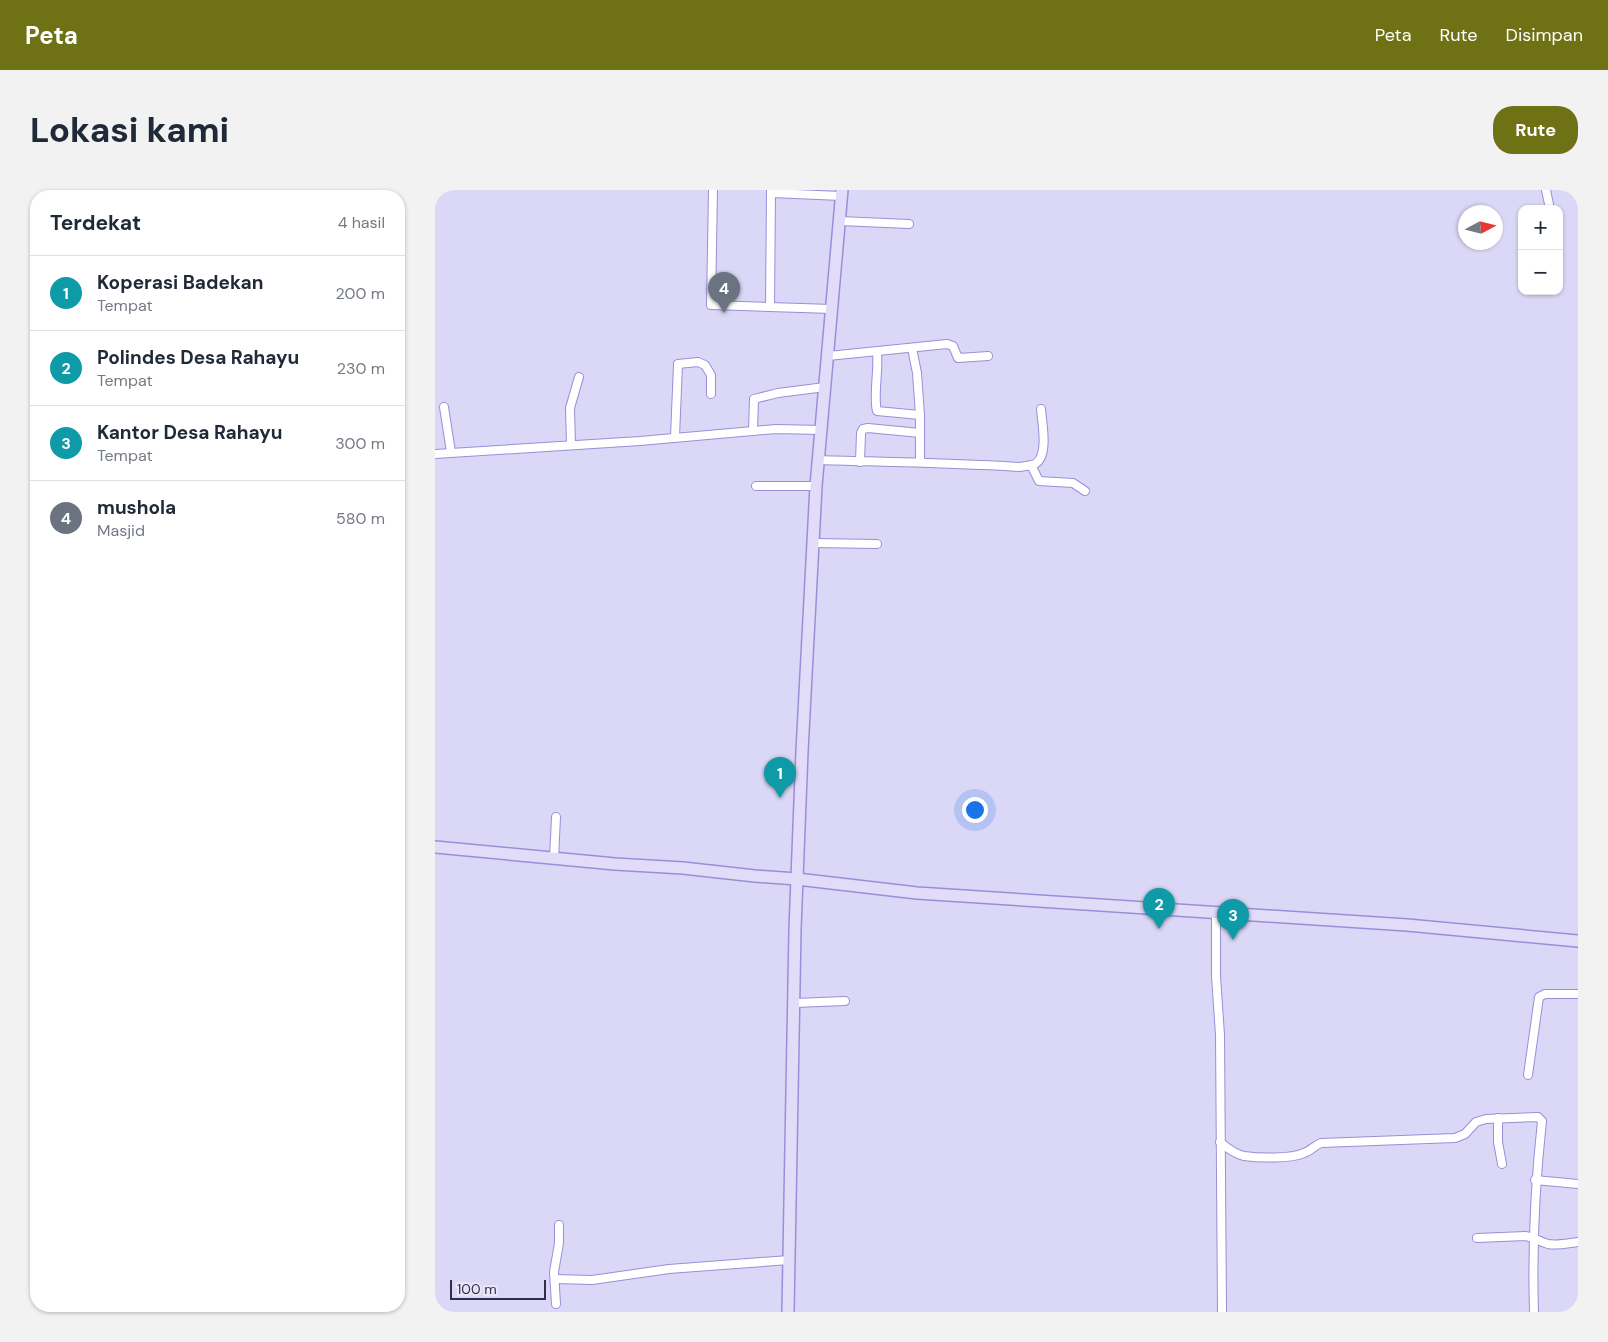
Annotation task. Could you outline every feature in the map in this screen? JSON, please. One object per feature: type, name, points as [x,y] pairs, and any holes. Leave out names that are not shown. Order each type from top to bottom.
[{"type":"street","points":[[713,190],[711,305],[832,309]]},
{"type":"street","points":[[1546,190],[1549,205]]},
{"type":"street","points":[[770,307],[771,191],[841,193],[817,486],[802,743],[787,1312]]},
{"type":"street","points":[[839,221],[909,224]]},
{"type":"street","points":[[828,356],[947,344],[953,346],[958,358],[988,356]]},
{"type":"street","points":[[912,348],[917,372],[920,462]]},
{"type":"street","points":[[874,429],[877,411],[879,365],[877,352]]},
{"type":"street","points":[[675,437],[678,364],[698,362],[705,365],[711,375],[711,394]]},
{"type":"street","points":[[571,444],[570,408],[579,377]]},
{"type":"street","points":[[753,431],[754,399],[778,392],[825,387]]},
{"type":"street","points":[[444,407],[451,452]]},
{"type":"street","points":[[819,460],[920,462],[1019,467],[1031,465],[1037,463],[1044,452],[1041,409]]},
{"type":"street","points":[[877,411],[919,415]]},
{"type":"street","points":[[435,454],[776,429],[821,430]]},
{"type":"street","points":[[860,462],[861,433],[863,429],[920,434]]},
{"type":"street","points":[[1031,465],[1039,482],[1073,483],[1085,491]]},
{"type":"street","points":[[756,486],[817,486]]},
{"type":"street","points":[[814,543],[877,544]]},
{"type":"street","points":[[554,858],[556,817]]},
{"type":"street","points":[[435,848],[797,878],[902,891],[1407,925],[1578,941]]},
{"type":"street","points":[[1216,913],[1216,976],[1220,1035],[1221,1312]]},
{"type":"street","points":[[1528,1075],[1539,997],[1545,994],[1578,994]]},
{"type":"street","points":[[795,1002],[845,1001]]},
{"type":"street","points":[[1220,1142],[1228,1149],[1243,1156],[1292,1156],[1304,1153],[1315,1145],[1321,1144],[1455,1138],[1465,1134],[1476,1122],[1498,1118],[1538,1116],[1541,1120],[1535,1180],[1533,1237],[1534,1312]]},
{"type":"street","points":[[1498,1118],[1498,1142],[1502,1164]]},
{"type":"street","points":[[1535,1180],[1578,1184]]},
{"type":"street","points":[[556,1304],[554,1272],[559,1243],[559,1225]]},
{"type":"street","points":[[1477,1238],[1533,1237],[1552,1245],[1578,1242]]},
{"type":"street","points":[[555,1279],[592,1280],[669,1269],[789,1260]]},
{"type":"place","name":"mushola","points":[[724,313]]},
{"type":"place","name":"Koperasi Badekan","points":[[780,798]]},
{"type":"place","name":"Polindes Desa Rahayu","points":[[1159,929]]},
{"type":"place","name":"Kantor Desa Rahayu","points":[[1233,940]]}]
